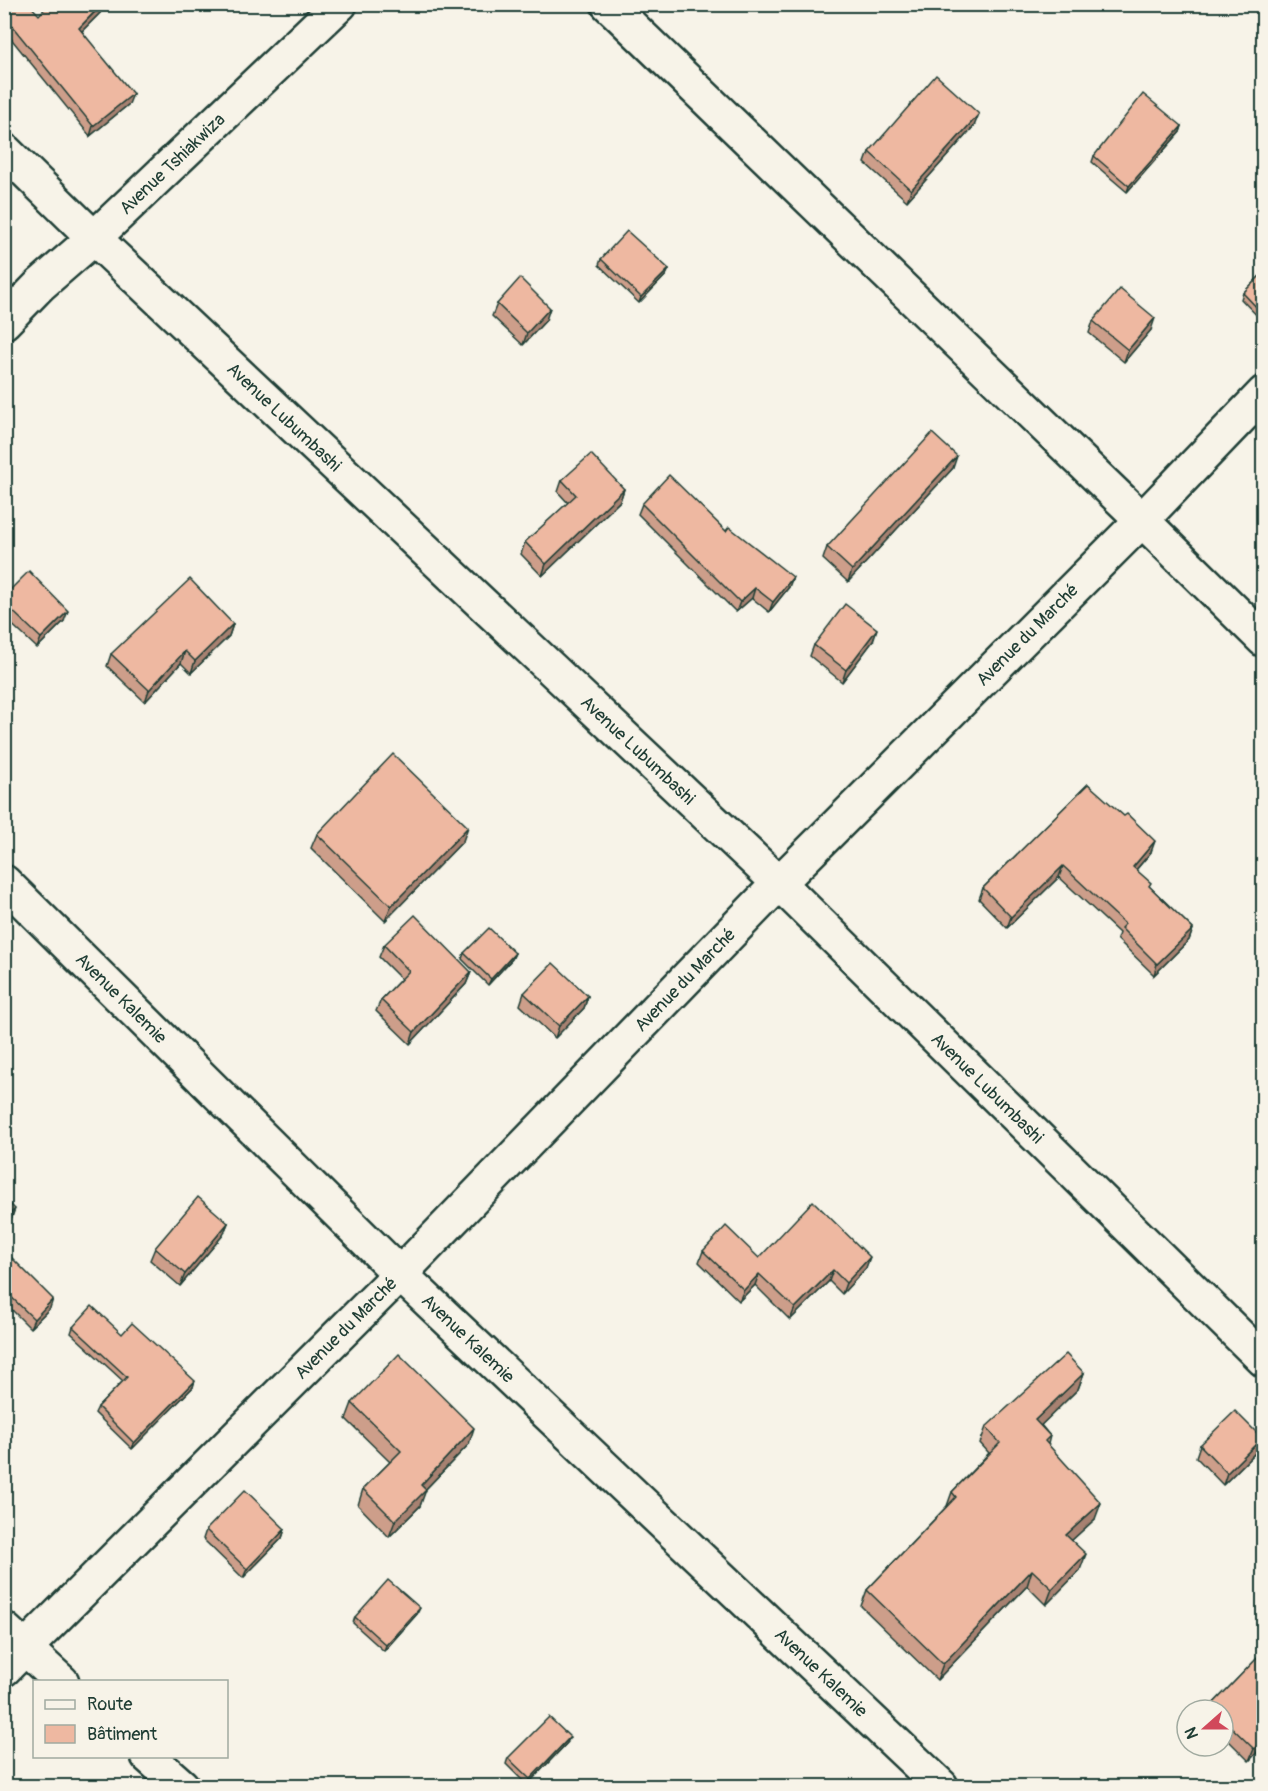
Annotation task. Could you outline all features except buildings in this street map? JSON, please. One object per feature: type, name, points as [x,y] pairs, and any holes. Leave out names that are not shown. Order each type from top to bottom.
[{"type":"street","name":"Avenue Tshiakwiza","points":[[4,322],[40,285],[94,238],[340,4]]},
{"type":"street","points":[[608,4],[1142,520],[1263,640]]},
{"type":"street","name":"Avenue Lubumbashi","points":[[4,150],[94,238],[779,883],[1263,1360]]},
{"type":"street","name":"Avenue du Marché","points":[[11,1649],[400,1274],[779,883],[1142,520],[1263,393]]},
{"type":"street","name":"Avenue Kalemie","points":[[4,882],[400,1274],[941,1786]]},
{"type":"street","points":[[11,1649],[59,1680]]},
{"type":"street","points":[[150,1758],[182,1786]]}]
